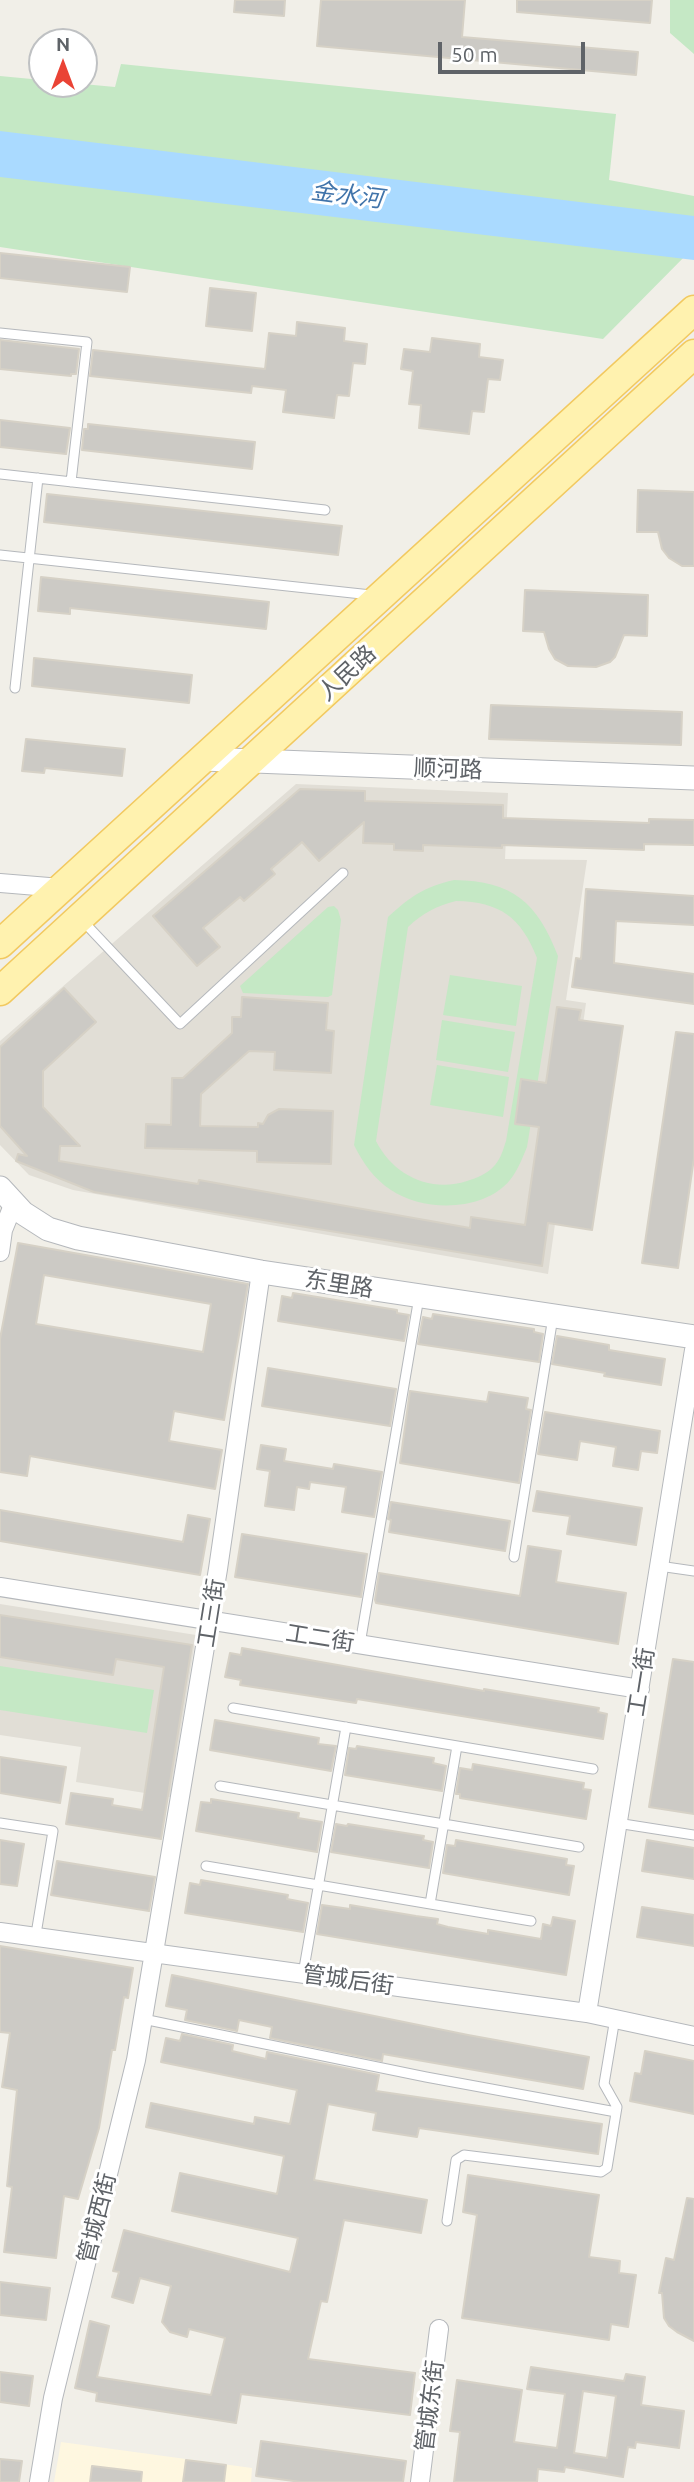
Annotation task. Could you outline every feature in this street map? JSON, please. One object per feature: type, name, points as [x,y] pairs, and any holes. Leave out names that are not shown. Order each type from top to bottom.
[{"type":"main road","name":"人民路","points":[[0,944],[694,310]]},
{"type":"main road","name":"人民路","points":[[0,991],[694,354]]},
{"type":"street","name":"顺河路","points":[[203,759],[694,778]]},
{"type":"street","points":[[0,883],[61,888]]},
{"type":"street","points":[[0,1252],[7,1196]]},
{"type":"street","name":"东里路","points":[[7,1196],[23,1213],[48,1229],[68,1235],[261,1272],[694,1337]]},
{"type":"street","name":"工三街","points":[[154,1954],[210,1620],[261,1272]]},
{"type":"street","name":"工一街","points":[[587,2013],[694,1350]]},
{"type":"street","name":"工二街","points":[[0,1587],[640,1689]]},
{"type":"street","name":"管城后街","points":[[0,1932],[587,2013],[694,2036]]},
{"type":"street","name":"管城西街","points":[[39,2482],[53,2398],[136,2060],[154,1954]]},
{"type":"street","name":"管城东街","points":[[420,2482],[439,2329]]},
{"type":"lane","points":[[0,332],[87,342],[71,482]]},
{"type":"lane","points":[[0,474],[325,510]]},
{"type":"lane","points":[[15,688],[38,478]]},
{"type":"lane","points":[[0,555],[381,597]]},
{"type":"lane","points":[[80,918],[180,1024],[343,873]]},
{"type":"lane","points":[[360,1644],[420,1296]]},
{"type":"lane","points":[[514,1556],[554,1316]]},
{"type":"lane","points":[[659,1566],[694,1571]]},
{"type":"lane","points":[[233,1708],[593,1769]]},
{"type":"lane","points":[[303,1974],[346,1727]]},
{"type":"lane","points":[[430,1904],[457,1746]]},
{"type":"lane","points":[[220,1786],[579,1847]]},
{"type":"lane","points":[[0,1823],[53,1831],[37,1928]]},
{"type":"lane","points":[[617,1823],[694,1835]]},
{"type":"lane","points":[[206,1866],[531,1921]]},
{"type":"lane","points":[[447,2221],[456,2160],[464,2155],[601,2172],[607,2168],[616,2112],[613,2098],[604,2084],[615,2018]]},
{"type":"lane","points":[[143,2019],[426,2077],[616,2112]]},
{"type":"shaded area","points":[[296,784],[508,793],[505,859],[587,860],[566,1000],[586,1003],[548,1274],[73,1190],[29,1175],[0,1145],[0,1041]]},
{"type":"shaded area","points":[[0,1604],[196,1635],[170,1797],[76,1782],[81,1747],[0,1735]]},
{"type":"shaded area","points":[[61,2442],[252,2468],[251,2482],[54,2482]]},
{"type":"green space","points":[[670,0],[694,0],[694,54],[670,33]]},
{"type":"green space","points":[[121,64],[616,114],[609,180],[694,196],[694,247],[603,339],[0,247],[0,76],[28,79],[28,98],[98,98],[98,85],[115,87]]},
{"type":"green space","points":[[454,880],[492,885],[520,898],[541,921],[558,956],[527,1147],[518,1168],[499,1191],[485,1198],[469,1203],[436,1205],[404,1197],[391,1190],[369,1170],[354,1145],[388,917],[418,893]],"holes":[[[456,901],[471,902],[507,914],[524,932],[537,958],[502,1154],[495,1165],[482,1175],[467,1181],[440,1185],[426,1183],[403,1172],[383,1153],[376,1141],[408,927],[442,905]]]},
{"type":"green space","points":[[334,906],[341,920],[332,995],[243,993],[240,986],[328,907]]},
{"type":"green space","points":[[450,975],[522,986],[516,1026],[443,1015]]},
{"type":"green space","points":[[442,1020],[515,1032],[508,1072],[436,1060]]},
{"type":"green space","points":[[437,1065],[509,1077],[503,1117],[430,1105]]},
{"type":"green space","points":[[0,1666],[154,1690],[147,1733],[0,1710]]},
{"type":"water","name":"金水河","points":[[0,131],[694,216],[694,260],[0,177]]},
{"type":"building","points":[[235,0],[285,0],[284,16],[234,12]]},
{"type":"building","points":[[321,0],[465,0],[462,37],[638,52],[636,75],[317,46]]},
{"type":"building","points":[[517,0],[652,0],[650,23],[517,12]]},
{"type":"building","points":[[0,253],[130,267],[127,292],[0,278]]},
{"type":"building","points":[[210,288],[256,293],[252,331],[206,326]]},
{"type":"building","points":[[297,322],[345,328],[344,341],[367,344],[365,364],[353,363],[349,396],[337,395],[334,418],[283,412],[286,390],[252,386],[251,393],[90,376],[93,350],[265,369],[269,333],[296,336]]},
{"type":"building","points":[[432,338],[480,344],[479,357],[503,360],[500,380],[488,379],[484,412],[472,411],[469,434],[419,428],[421,405],[409,404],[413,371],[401,369],[404,349],[430,352]]},
{"type":"building","points":[[0,340],[79,349],[76,374],[71,376],[0,369]]},
{"type":"building","points":[[0,420],[70,428],[66,454],[0,447]]},
{"type":"building","points":[[88,424],[255,442],[252,469],[82,450],[84,429],[88,429]]},
{"type":"building","points":[[638,490],[694,492],[694,566],[682,566],[669,558],[662,549],[658,532],[637,532]]},
{"type":"building","points":[[47,494],[342,526],[338,555],[44,522]]},
{"type":"building","points":[[41,577],[269,602],[266,629],[70,608],[70,614],[38,611]]},
{"type":"building","points":[[525,590],[648,595],[647,636],[624,635],[615,657],[610,662],[596,667],[568,666],[555,659],[544,632],[523,631]]},
{"type":"building","points":[[34,658],[192,675],[189,703],[32,686]]},
{"type":"building","points":[[491,705],[682,712],[681,745],[489,739]]},
{"type":"building","points":[[26,739],[125,749],[122,776],[45,768],[44,773],[22,771]]},
{"type":"building","points":[[300,789],[365,791],[365,801],[503,805],[503,818],[649,823],[649,819],[694,820],[694,845],[644,844],[644,850],[423,845],[423,851],[394,850],[394,844],[363,843],[364,822],[319,861],[302,842],[271,869],[275,874],[244,901],[240,897],[203,928],[220,947],[197,966],[153,916]]},
{"type":"building","points":[[586,889],[694,896],[694,925],[616,921],[614,963],[694,974],[694,1004],[572,987],[576,958],[581,959]]},
{"type":"building","points":[[64,988],[96,1022],[43,1071],[43,1107],[80,1146],[60,1146],[59,1161],[198,1184],[199,1180],[470,1228],[471,1217],[525,1225],[539,1127],[515,1124],[521,1079],[546,1083],[557,1007],[581,1010],[579,1020],[623,1026],[592,1230],[548,1223],[542,1266],[94,1192],[16,1161],[18,1154],[27,1156],[0,1126],[0,1047]]},
{"type":"building","points":[[242,997],[328,1003],[326,1030],[334,1031],[331,1073],[274,1070],[275,1052],[249,1051],[201,1094],[200,1126],[258,1127],[258,1123],[263,1124],[268,1115],[279,1109],[333,1111],[331,1164],[257,1162],[257,1151],[145,1148],[146,1124],[171,1125],[172,1078],[183,1078],[232,1033],[232,1017],[241,1017]]},
{"type":"building","points":[[676,1032],[694,1034],[694,1158],[678,1268],[642,1263]]},
{"type":"building","points":[[18,1243],[248,1284],[224,1420],[174,1411],[169,1441],[222,1450],[215,1489],[30,1456],[27,1476],[0,1472],[0,1339]],"holes":[[[44,1275],[211,1304],[203,1352],[36,1324]]]},
{"type":"building","points":[[293,1293],[397,1310],[397,1313],[409,1315],[404,1341],[278,1321],[282,1296],[292,1298]]},
{"type":"building","points":[[433,1314],[534,1329],[534,1332],[543,1334],[539,1362],[418,1344],[423,1317],[432,1319]]},
{"type":"building","points":[[557,1336],[609,1345],[609,1350],[665,1359],[661,1385],[552,1364]]},
{"type":"building","points":[[268,1368],[396,1389],[390,1426],[262,1406]]},
{"type":"building","points":[[410,1391],[487,1402],[489,1392],[528,1398],[526,1409],[531,1410],[519,1483],[400,1463]]},
{"type":"building","points":[[545,1412],[660,1431],[657,1453],[641,1451],[638,1470],[613,1466],[616,1447],[580,1441],[577,1460],[538,1454]]},
{"type":"building","points":[[261,1445],[286,1449],[284,1461],[333,1469],[334,1464],[382,1472],[374,1517],[342,1512],[346,1487],[310,1482],[309,1489],[297,1487],[294,1510],[265,1506],[270,1471],[257,1469]]},
{"type":"building","points":[[537,1491],[642,1508],[636,1545],[567,1534],[570,1516],[533,1511]]},
{"type":"building","points":[[391,1502],[510,1521],[505,1551],[389,1532]]},
{"type":"building","points":[[0,1510],[183,1542],[188,1515],[210,1519],[200,1575],[0,1541]]},
{"type":"building","points":[[242,1534],[367,1554],[361,1597],[235,1577]]},
{"type":"building","points":[[528,1546],[561,1551],[556,1582],[626,1593],[618,1644],[376,1603],[379,1573],[520,1596]]},
{"type":"building","points":[[0,1615],[192,1645],[161,1839],[66,1824],[71,1793],[113,1799],[112,1805],[142,1810],[164,1667],[116,1659],[113,1675],[0,1657]]},
{"type":"building","points":[[242,1648],[484,1691],[599,1708],[598,1712],[607,1714],[603,1739],[357,1699],[356,1703],[240,1685],[241,1680],[225,1677],[230,1653],[241,1655]]},
{"type":"building","points":[[673,1659],[694,1662],[694,1814],[649,1807]]},
{"type":"building","points":[[215,1720],[319,1738],[318,1744],[336,1746],[331,1771],[210,1750]]},
{"type":"building","points":[[357,1746],[434,1758],[433,1763],[446,1766],[442,1791],[345,1775],[349,1748],[356,1749]]},
{"type":"building","points":[[0,1757],[66,1767],[60,1803],[0,1793]]},
{"type":"building","points":[[473,1764],[584,1783],[583,1789],[591,1790],[586,1819],[460,1798],[460,1794],[456,1794],[460,1768],[472,1770]]},
{"type":"building","points":[[211,1799],[299,1813],[298,1818],[322,1822],[317,1852],[196,1831],[201,1802],[211,1803]]},
{"type":"building","points":[[336,1824],[424,1836],[423,1840],[433,1842],[429,1868],[331,1852]]},
{"type":"building","points":[[0,1840],[24,1844],[17,1886],[0,1884]]},
{"type":"building","points":[[456,1840],[567,1859],[566,1865],[574,1866],[569,1895],[443,1873],[447,1845],[455,1846]]},
{"type":"building","points":[[647,1840],[694,1848],[694,1879],[642,1871]]},
{"type":"building","points":[[57,1861],[155,1877],[149,1911],[51,1895]]},
{"type":"building","points":[[201,1880],[288,1895],[287,1899],[308,1903],[303,1932],[185,1913],[190,1883],[200,1885]]},
{"type":"building","points":[[322,1905],[350,1909],[350,1905],[438,1919],[437,1924],[448,1927],[488,1934],[488,1930],[541,1939],[543,1924],[551,1926],[553,1917],[575,1921],[566,1975],[317,1934]]},
{"type":"building","points":[[642,1907],[694,1915],[694,1946],[637,1937]]},
{"type":"building","points":[[0,1946],[133,1968],[128,1998],[124,1997],[115,2050],[112,2050],[99,2128],[78,2199],[64,2196],[56,2258],[4,2252],[12,2187],[7,2186],[17,2090],[2,2087],[10,2033],[0,2032]]},
{"type":"building","points":[[172,1975],[589,2057],[583,2089],[383,2054],[382,2061],[270,2038],[272,2027],[239,2020],[237,2031],[185,2020],[187,2010],[166,2006]]},
{"type":"building","points":[[182,2034],[233,2045],[232,2051],[266,2059],[267,2052],[379,2075],[376,2091],[602,2124],[598,2154],[419,2128],[417,2137],[373,2130],[376,2113],[328,2104],[314,2180],[427,2200],[421,2233],[344,2220],[327,2302],[321,2301],[308,2359],[415,2373],[410,2415],[241,2394],[236,2423],[96,2401],[97,2393],[75,2388],[90,2321],[109,2326],[97,2377],[211,2395],[225,2338],[189,2329],[187,2337],[170,2332],[162,2322],[171,2286],[140,2278],[133,2303],[112,2297],[119,2272],[113,2271],[124,2230],[290,2272],[298,2238],[172,2211],[180,2173],[277,2194],[284,2156],[146,2127],[151,2103],[254,2124],[255,2117],[290,2124],[297,2090],[161,2062],[166,2038],[180,2041]]},
{"type":"building","points":[[645,2051],[694,2061],[694,2114],[630,2101],[635,2073],[641,2074]]},
{"type":"building","points":[[468,2175],[599,2195],[589,2257],[620,2261],[619,2273],[636,2275],[628,2327],[611,2324],[609,2340],[462,2318],[477,2215],[463,2212]]},
{"type":"building","points":[[687,2198],[694,2199],[694,2341],[669,2326],[664,2318],[662,2293],[659,2293],[666,2258],[674,2260]]},
{"type":"building","points":[[0,2282],[50,2288],[46,2320],[0,2315]]},
{"type":"building","points":[[531,2367],[624,2381],[626,2374],[645,2377],[641,2405],[684,2411],[679,2448],[636,2442],[635,2448],[628,2447],[623,2477],[565,2467],[564,2472],[538,2469],[537,2482],[454,2482],[460,2432],[450,2431],[457,2380],[522,2390],[514,2442],[557,2448],[565,2394],[527,2389]],"holes":[[[583,2391],[616,2396],[607,2458],[574,2453]]]},
{"type":"building","points":[[0,2372],[33,2376],[29,2406],[0,2402]]},
{"type":"building","points":[[261,2441],[406,2461],[403,2482],[301,2482],[256,2476]]},
{"type":"building","points":[[0,2459],[22,2461],[19,2482],[0,2482]]},
{"type":"building","points":[[186,2460],[226,2465],[224,2482],[183,2482]]},
{"type":"building","points":[[92,2466],[142,2472],[141,2482],[90,2482]]}]
